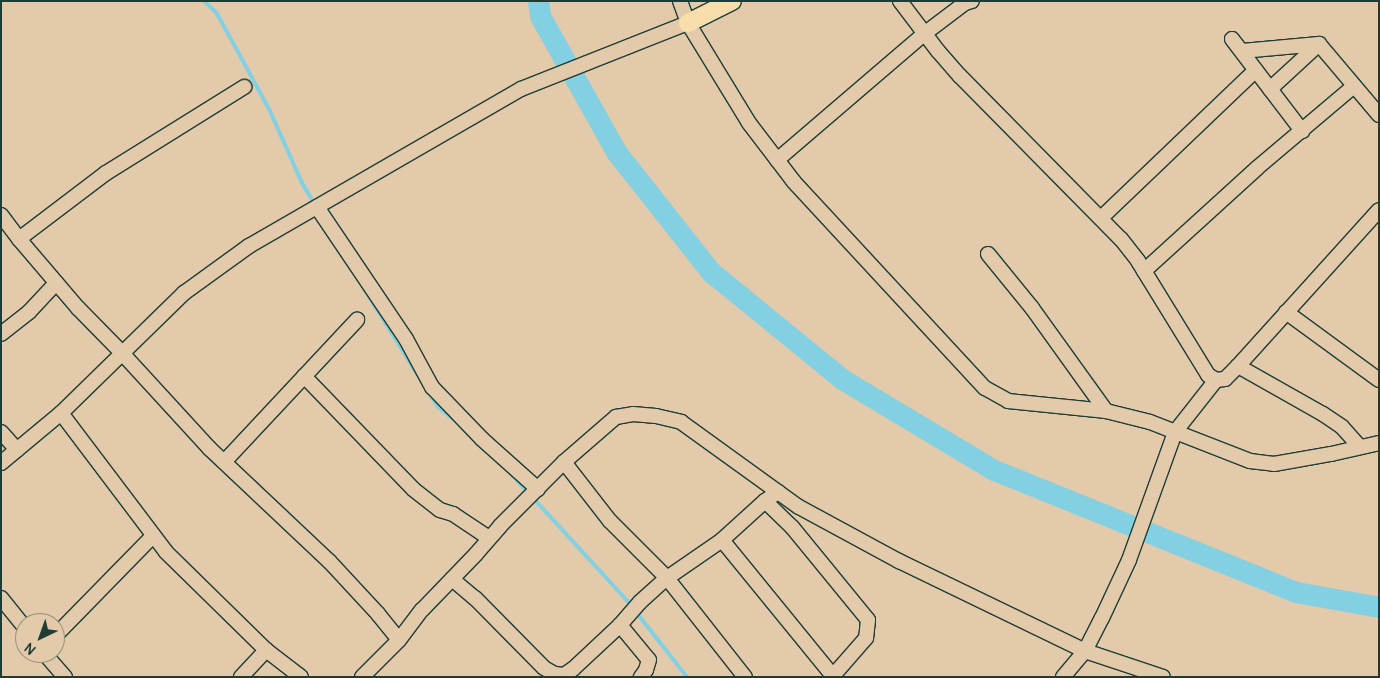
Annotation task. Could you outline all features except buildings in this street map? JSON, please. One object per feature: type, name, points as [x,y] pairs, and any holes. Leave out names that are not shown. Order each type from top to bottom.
[{"type":"main road","points":[[688,22],[732,1]]},
{"type":"street","points":[[680,1],[688,22],[750,123],[794,182],[891,285],[963,367],[985,388],[1008,401],[1106,411],[1150,422],[1250,461],[1274,464],[1379,443]]},
{"type":"street","points":[[900,1],[924,34],[960,76],[1121,239],[1144,270],[1208,375],[1216,380],[1225,379],[1238,366],[1379,210]]},
{"type":"street","points":[[777,160],[924,34],[966,3],[972,1]]},
{"type":"street","points":[[1,463],[61,413],[184,293],[249,246],[521,90],[688,22]]},
{"type":"street","points":[[1232,39],[1302,131]]},
{"type":"street","points":[[1242,52],[1319,44]]},
{"type":"street","points":[[1319,44],[1379,115]]},
{"type":"street","points":[[1270,89],[1319,44]]},
{"type":"street","points":[[1101,218],[1256,70]]},
{"type":"street","points":[[18,239],[106,173],[244,86]]},
{"type":"street","points":[[1144,270],[1354,86]]},
{"type":"street","points":[[323,204],[406,340],[432,387],[482,439],[540,487]]},
{"type":"street","points":[[1,215],[18,239],[56,283],[224,462],[329,561],[378,614],[399,640]]},
{"type":"street","points":[[988,254],[1032,308],[1106,411]]},
{"type":"street","points":[[1,334],[28,312],[56,283]]},
{"type":"street","points":[[1286,312],[1379,380]]},
{"type":"street","points":[[224,462],[357,320]]},
{"type":"street","points":[[1238,366],[1323,414],[1342,427],[1360,447]]},
{"type":"street","points":[[304,376],[412,489],[440,510],[460,517],[489,538]]},
{"type":"street","points":[[1063,677],[1085,651],[1129,560],[1175,432],[1216,380]]},
{"type":"street","points":[[61,413],[153,536],[194,580],[266,650],[301,677]]},
{"type":"street","points":[[362,677],[399,640],[422,610],[489,538],[564,462],[616,417],[633,414],[656,416],[681,422],[799,507],[899,560],[1085,651],[1163,677]]},
{"type":"street","points":[[1,432],[17,450]]},
{"type":"street","points":[[564,462],[610,521],[667,578],[745,677]]},
{"type":"street","points":[[452,578],[475,598],[544,668],[555,674],[564,675],[573,669],[640,602],[667,578],[722,540],[765,501],[778,492]]},
{"type":"street","points":[[722,540],[832,676],[866,638],[868,620],[792,527],[765,501]]},
{"type":"street","points":[[65,626],[153,536]]},
{"type":"street","points":[[1,598],[15,616]]},
{"type":"street","points":[[622,622],[649,660],[646,670],[641,677]]},
{"type":"street","points":[[241,677],[266,650]]},
{"type":"street","points":[[53,663],[65,677]]},
{"type":"waterway","points":[[204,1],[216,12],[238,52],[270,111],[302,183],[315,205]]},
{"type":"waterway","points":[[538,1],[540,16],[617,153],[711,272],[842,379],[994,470],[1296,592],[1379,607]]},
{"type":"waterway","points":[[363,287],[421,380]]},
{"type":"waterway","points":[[429,393],[438,407],[456,421]]},
{"type":"waterway","points":[[512,475],[632,606]]},
{"type":"waterway","points":[[636,612],[687,677]]}]
